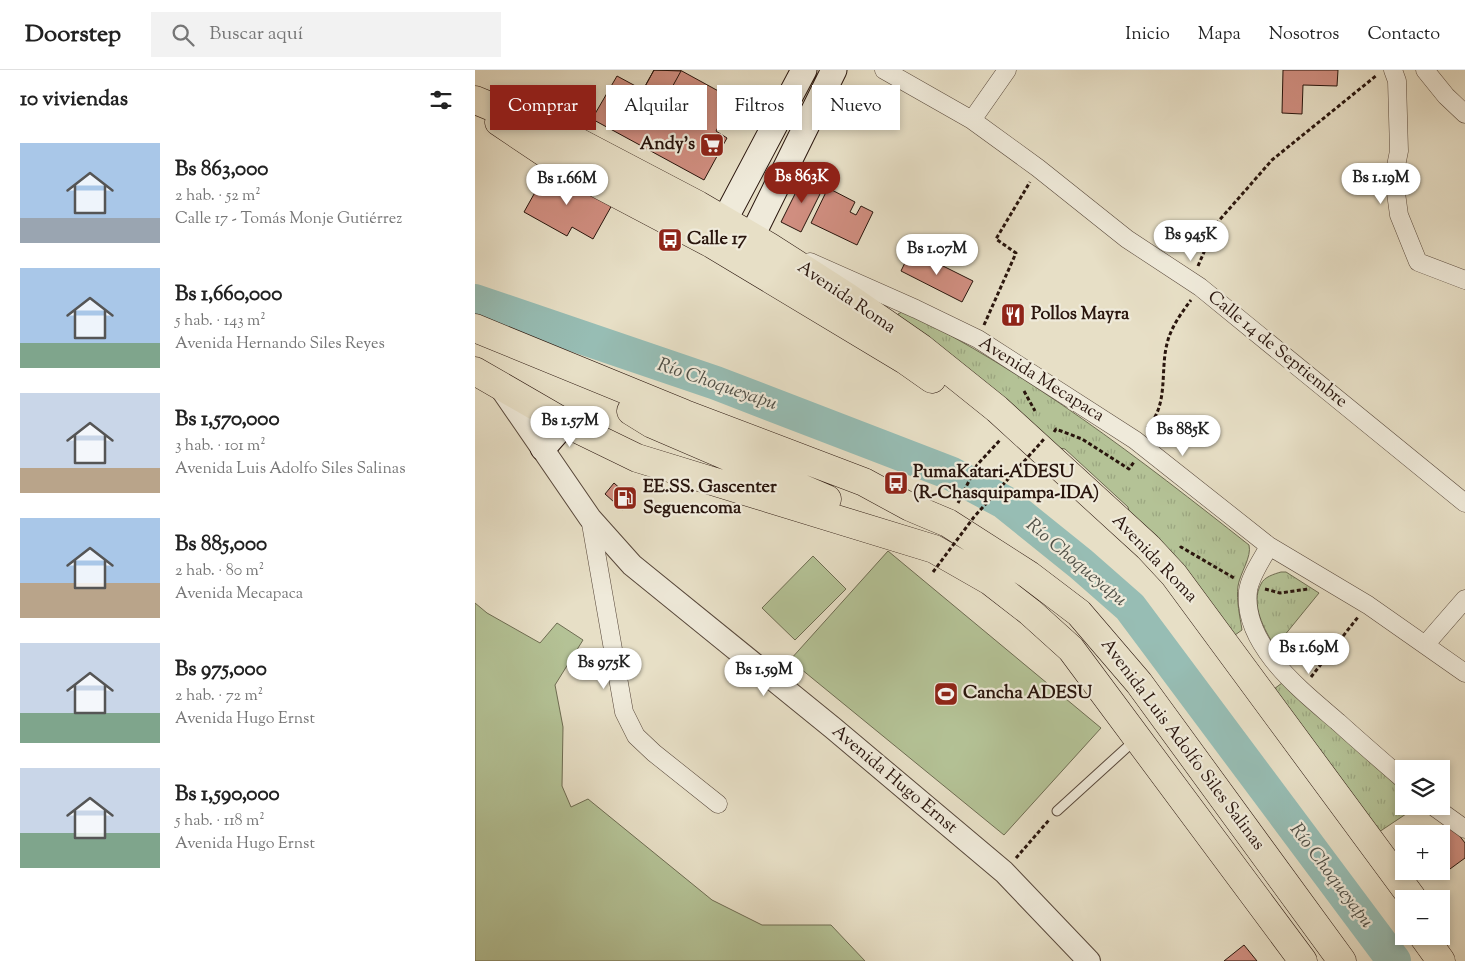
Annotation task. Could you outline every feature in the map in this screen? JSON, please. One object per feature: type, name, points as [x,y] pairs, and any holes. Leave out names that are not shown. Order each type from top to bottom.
[{"type":"main road","points":[[712,244],[804,70]]},
{"type":"main road","points":[[737,260],[760,241],[832,71]]},
{"type":"main road","name":"Avenida Roma","points":[[475,100],[578,142],[725,220],[760,241],[921,348],[997,409],[1148,547],[1196,602],[1406,890]]},
{"type":"main road","name":"Avenida Roma","points":[[475,106],[567,167],[712,244],[905,360],[958,397],[1131,553],[1157,581],[1395,898]]},
{"type":"main road","name":"Avenida Luis Adolfo Siles Salinas","points":[[475,328],[685,414],[864,482],[910,507],[948,524],[1029,574],[1079,613],[1139,683],[1341,961]]},
{"type":"main road","points":[[475,346],[631,411],[652,424],[897,528],[933,561]]},
{"type":"main road","name":"Avenida Luis Adolfo Siles Salinas","points":[[486,377],[565,423],[637,458],[990,581],[1031,612],[1071,649],[1303,961]]},
{"type":"main road","points":[[631,411],[657,417],[859,495],[910,507]]},
{"type":"main road","points":[[543,448],[565,423]]},
{"type":"main road","points":[[1429,945],[1441,961]]},
{"type":"main road","points":[[1447,945],[1459,961]]},
{"type":"street","name":"Calle 14 de Septiembre","points":[[884,70],[972,120],[1038,168],[1127,239],[1196,284],[1465,503]]},
{"type":"street","points":[[972,120],[1007,70]]},
{"type":"street","points":[[1393,70],[1397,88],[1399,151],[1395,171],[1399,215],[1418,262],[1465,280]]},
{"type":"street","points":[[1425,70],[1446,96],[1465,114]]},
{"type":"street","name":"Avenida Mecapaca","points":[[760,241],[828,269],[978,339],[1135,440],[1269,546],[1368,605],[1465,673]]},
{"type":"street","name":"Avenida Hugo Ernst","points":[[486,377],[543,448],[590,518],[632,565],[833,728],[1004,872],[1089,961]]},
{"type":"street","points":[[590,518],[624,712],[636,736],[654,753],[718,804]]},
{"type":"street","points":[[1269,546],[1250,584],[1248,593],[1250,611],[1257,635],[1264,648],[1278,667],[1300,690],[1395,772]]},
{"type":"street","points":[[1425,645],[1465,599]]},
{"type":"street","points":[[1446,815],[1465,829]]},
{"type":"lane","points":[[1057,811],[1137,738]]},
{"type":"path","points":[[1135,440],[1154,420],[1161,402],[1168,340],[1196,284],[1216,224],[1272,160],[1384,70]]},
{"type":"path","points":[[978,339],[1016,253],[996,239],[1038,168]]},
{"type":"path","points":[[1021,383],[1038,416]]},
{"type":"path","points":[[1051,434],[1056,429],[1082,439],[1129,469],[1136,459]]},
{"type":"path","points":[[957,504],[977,465],[1002,437]]},
{"type":"path","points":[[933,561],[1045,438]]},
{"type":"path","points":[[1175,552],[1181,547],[1239,581]]},
{"type":"path","points":[[1260,587],[1281,593],[1309,589],[1302,585]]},
{"type":"path","points":[[1300,690],[1368,605]]},
{"type":"path","points":[[1004,872],[1057,811]]},
{"type":"green space","points":[[904,311],[950,335],[995,362],[1083,419],[1249,545],[1249,555],[1238,586],[1242,630],[1235,635],[1131,520],[1128,507],[1065,449],[1049,446],[898,317],[898,314]]},
{"type":"green space","name":"Cancha ADESU","points":[[888,551],[1101,728],[1004,835],[790,660]]},
{"type":"green space","points":[[813,556],[846,589],[795,640],[762,608]]},
{"type":"green space","points":[[1281,572],[1286,572],[1319,593],[1275,647],[1263,624],[1257,600],[1258,592],[1264,579]]},
{"type":"green space","points":[[475,603],[487,613],[540,643],[557,623],[583,640],[555,685],[563,727],[562,786],[571,807],[588,799],[712,900],[762,925],[831,925],[865,961],[475,961]]},
{"type":"green space","points":[[1282,683],[1395,782],[1395,815],[1404,815],[1379,832],[1274,689]]},
{"type":"building","points":[[654,70],[680,70],[717,90],[716,131],[727,138],[704,180],[612,130],[707,130],[707,85],[646,85]]},
{"type":"building","points":[[654,70],[681,71],[673,85],[646,85]]},
{"type":"building","points":[[1283,70],[1338,70],[1337,86],[1303,85],[1302,114],[1282,113]]},
{"type":"building","points":[[617,76],[634,85],[612,85]]},
{"type":"building","points":[[606,95],[606,127],[596,121],[596,112]]},
{"type":"building","points":[[808,168],[828,177],[824,186],[804,176]]},
{"type":"building","points":[[548,169],[612,205],[593,239],[572,227],[567,236],[524,212]]},
{"type":"building","points":[[804,176],[824,186],[801,232],[781,222]]},
{"type":"building","points":[[828,188],[855,202],[850,212],[856,215],[861,206],[873,212],[857,245],[811,223]]},
{"type":"building","points":[[911,250],[973,281],[962,302],[901,271]]},
{"type":"building","points":[[614,483],[633,500],[623,510],[605,494]]},
{"type":"building","points":[[1452,826],[1465,843],[1465,858],[1450,869],[1450,827]]},
{"type":"building","points":[[1244,945],[1257,961],[1224,961]]},
{"type":"waterway","name":"Río Choqueyapu","points":[[475,301],[716,383],[950,473],[1004,502],[1081,564],[1130,607],[1394,961]]},
{"type":"place","name":"Andy's","points":[[712,145]]},
{"type":"place","name":"Calle 17","points":[[670,240]]},
{"type":"place","name":"Pollos Mayra","points":[[1013,315]]},
{"type":"place","name":"PumaKatari-ADESU (R-Chasquipampa-IDA)","points":[[896,483]]},
{"type":"place","name":"EE.SS. Gascenter Seguencoma","points":[[625,498]]},
{"type":"place","name":"Cancha ADESU","points":[[946,694]]}]
